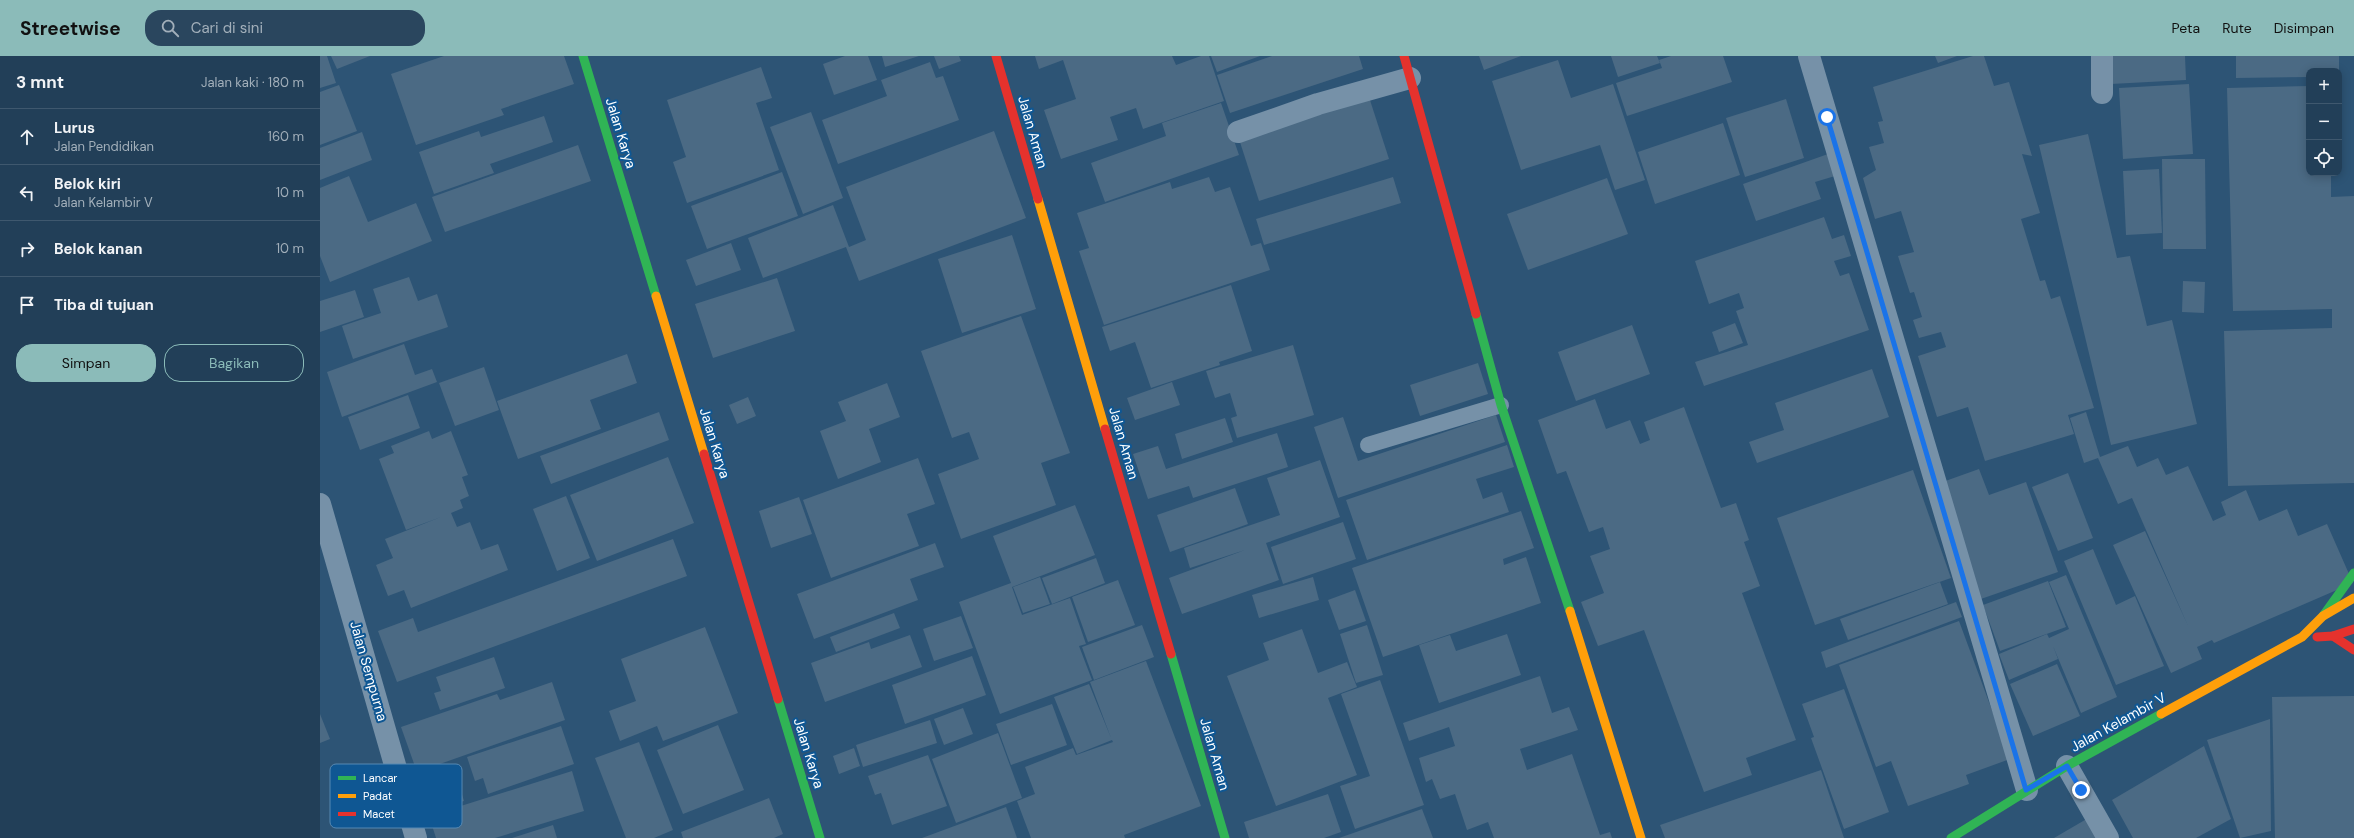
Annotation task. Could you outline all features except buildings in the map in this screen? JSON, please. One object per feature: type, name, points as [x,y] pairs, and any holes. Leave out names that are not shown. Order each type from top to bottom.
[{"type":"main road","name":"Jalan Karya","points":[[583,56],[820,838]]},
{"type":"main road","name":"Jalan Aman","points":[[996,56],[1225,838]]},
{"type":"main road","points":[[1404,56],[1501,405],[1558,572],[1641,838]]},
{"type":"main road","points":[[2323,616],[2354,573]]},
{"type":"main road","name":"Jalan Kelambir V","points":[[1951,838],[2026,790],[2067,766],[2302,637],[2323,616],[2354,598]]},
{"type":"main road","name":"Jalan Kelambir V","points":[[2302,637],[2333,636],[2354,629]]},
{"type":"main road","points":[[2333,636],[2354,650]]},
{"type":"street","points":[[1809,56],[2026,790]]},
{"type":"street","points":[[2102,56],[2102,93]]},
{"type":"street","points":[[1238,132],[1318,104],[1410,78]]},
{"type":"street","name":"Jalan Sempurna","points":[[320,504],[395,764]]},
{"type":"street","points":[[2067,766],[2108,838]]},
{"type":"street","name":"Jalan Sempurna","points":[[413,828],[416,838]]},
{"type":"lane","points":[[1368,445],[1501,405]]},
{"type":"traffic: fast","points":[[583,56],[656,296]]},
{"type":"traffic: fast","points":[[1476,314],[1501,405],[1570,611]]},
{"type":"traffic: fast","points":[[2323,616],[2354,573]]},
{"type":"traffic: fast","points":[[1171,654],[1225,838]]},
{"type":"traffic: fast","points":[[778,699],[820,838]]},
{"type":"traffic: fast","points":[[1951,838],[2067,766],[2161,714]]},
{"type":"traffic: slow","points":[[1038,199],[1105,429]]},
{"type":"traffic: slow","points":[[656,296],[704,454]]},
{"type":"traffic: slow","points":[[2161,714],[2302,637],[2323,616],[2354,598]]},
{"type":"traffic: slow","points":[[1570,611],[1641,838]]},
{"type":"traffic: jam","points":[[996,56],[1038,199]]},
{"type":"traffic: jam","points":[[1404,56],[1476,314]]},
{"type":"traffic: jam","points":[[1105,429],[1171,654]]},
{"type":"traffic: jam","points":[[704,454],[778,699]]},
{"type":"traffic: jam","points":[[2317,637],[2333,636],[2354,629]]},
{"type":"traffic: jam","points":[[2333,636],[2354,650]]},
{"type":"route","points":[[1827,117],[2026,790],[2067,766],[2081,790]]}]
